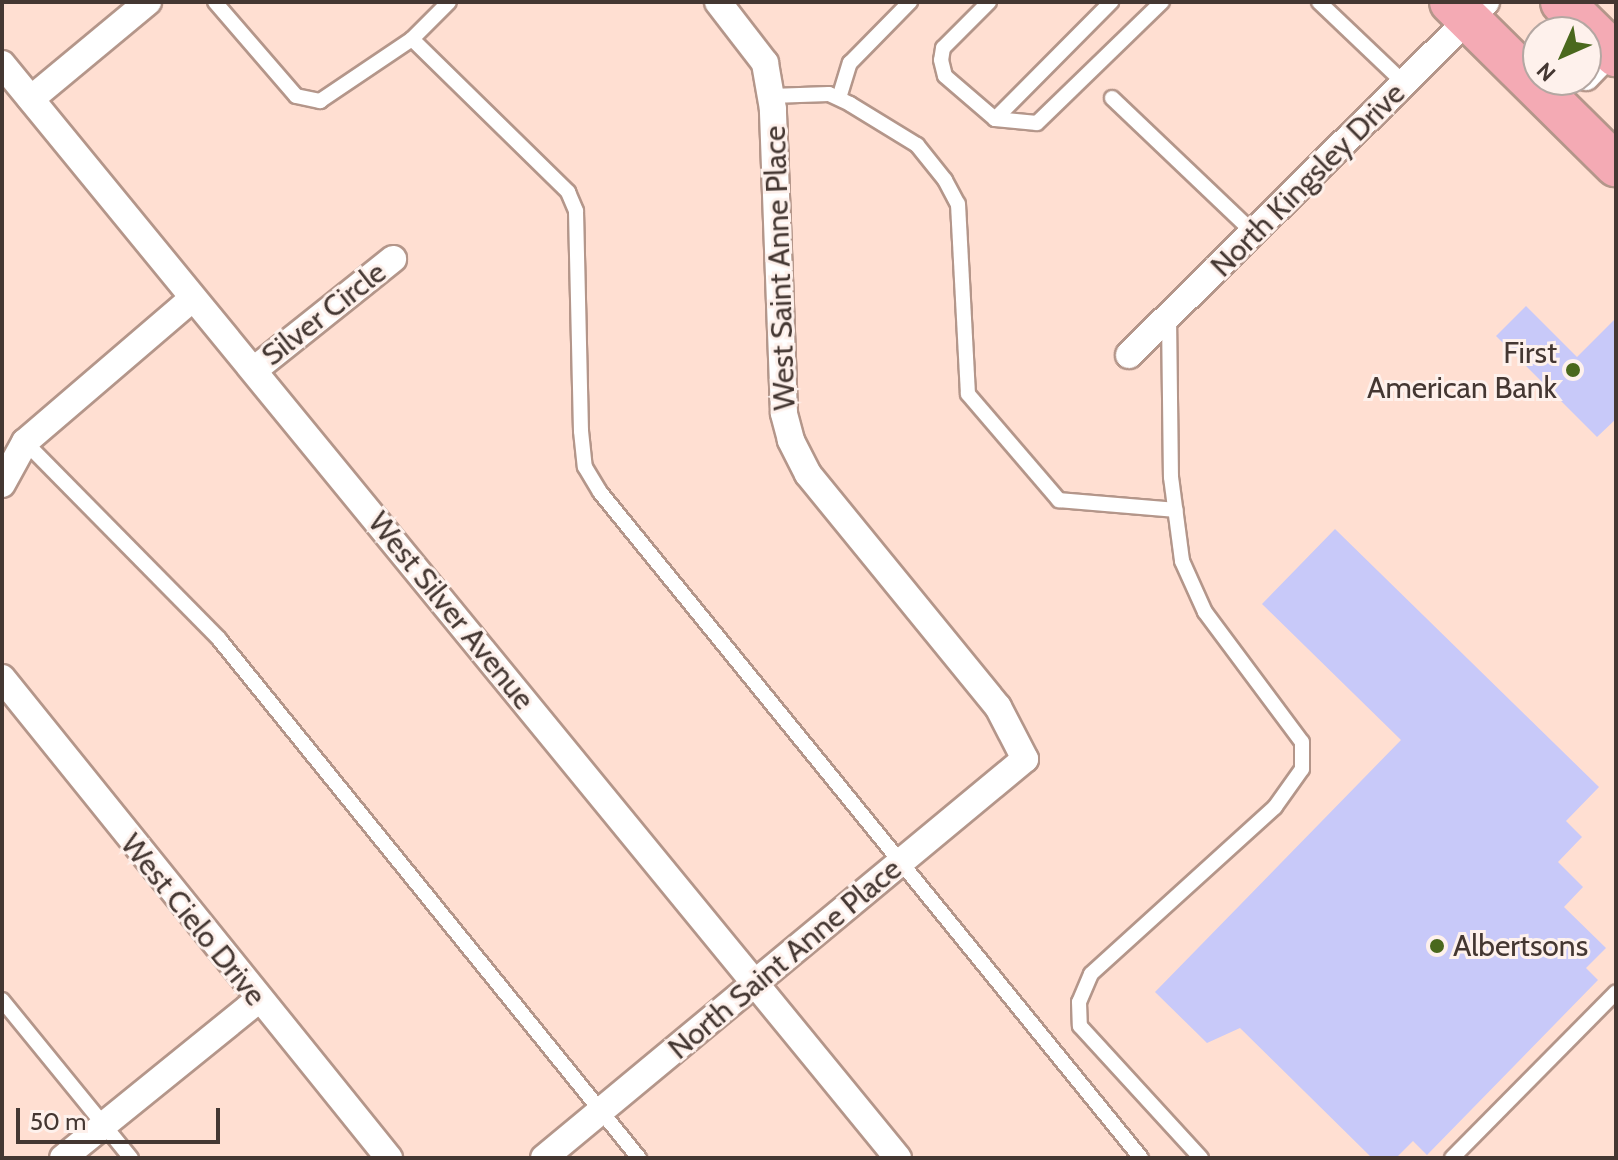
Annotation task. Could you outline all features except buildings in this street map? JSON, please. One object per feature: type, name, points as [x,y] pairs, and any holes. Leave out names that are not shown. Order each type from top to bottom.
[{"type":"main road","points":[[1469,8],[1522,34]]},
{"type":"main road","points":[[1601,96],[1616,165]]},
{"type":"street","points":[[31,99],[148,2]]},
{"type":"street","name":"West Saint Anne Place","points":[[718,2],[765,63],[771,96],[783,400],[791,440],[808,474],[998,707],[1025,759]]},
{"type":"street","name":"North Kingsley Drive","points":[[1129,355],[1405,84],[1469,8]]},
{"type":"street","name":"West Silver Avenue","points":[[2,64],[898,1158]]},
{"type":"street","name":"Silver Circle","points":[[254,370],[393,259]]},
{"type":"street","points":[[2,484],[25,442],[193,298]]},
{"type":"street","name":"West Cielo Drive","points":[[2,678],[389,1158]]},
{"type":"street","name":"North Saint Anne Place","points":[[544,1158],[1025,759]]},
{"type":"street","points":[[63,1158],[259,999]]},
{"type":"lane","points":[[215,2],[287,88],[320,101],[412,39],[449,2]]},
{"type":"lane","points":[[839,98],[850,63],[910,2]]},
{"type":"lane","points":[[989,2],[943,48],[941,60],[945,76],[995,119],[1037,123],[1162,2]]},
{"type":"lane","points":[[995,119],[1111,2]]},
{"type":"lane","points":[[1319,2],[1405,84]]},
{"type":"lane","points":[[412,39],[568,192],[576,211],[581,431],[585,467],[600,492],[1141,1158]]},
{"type":"lane","points":[[771,96],[839,98],[917,145],[958,204],[968,394],[1059,500],[1176,510]]},
{"type":"lane","points":[[1112,98],[1255,234]]},
{"type":"lane","points":[[1169,316],[1176,510],[1182,561],[1205,612],[1302,742],[1302,769],[1275,807],[1091,974],[1079,1002],[1080,1026],[1201,1158]]},
{"type":"lane","points":[[25,442],[219,639],[639,1158]]},
{"type":"lane","points":[[1452,1158],[1616,992]]},
{"type":"lane","points":[[2,1000],[131,1158]]},
{"type":"place","name":"First American Bank","points":[[1573,370]]},
{"type":"place","name":"Albertsons","points":[[1437,946]]}]
